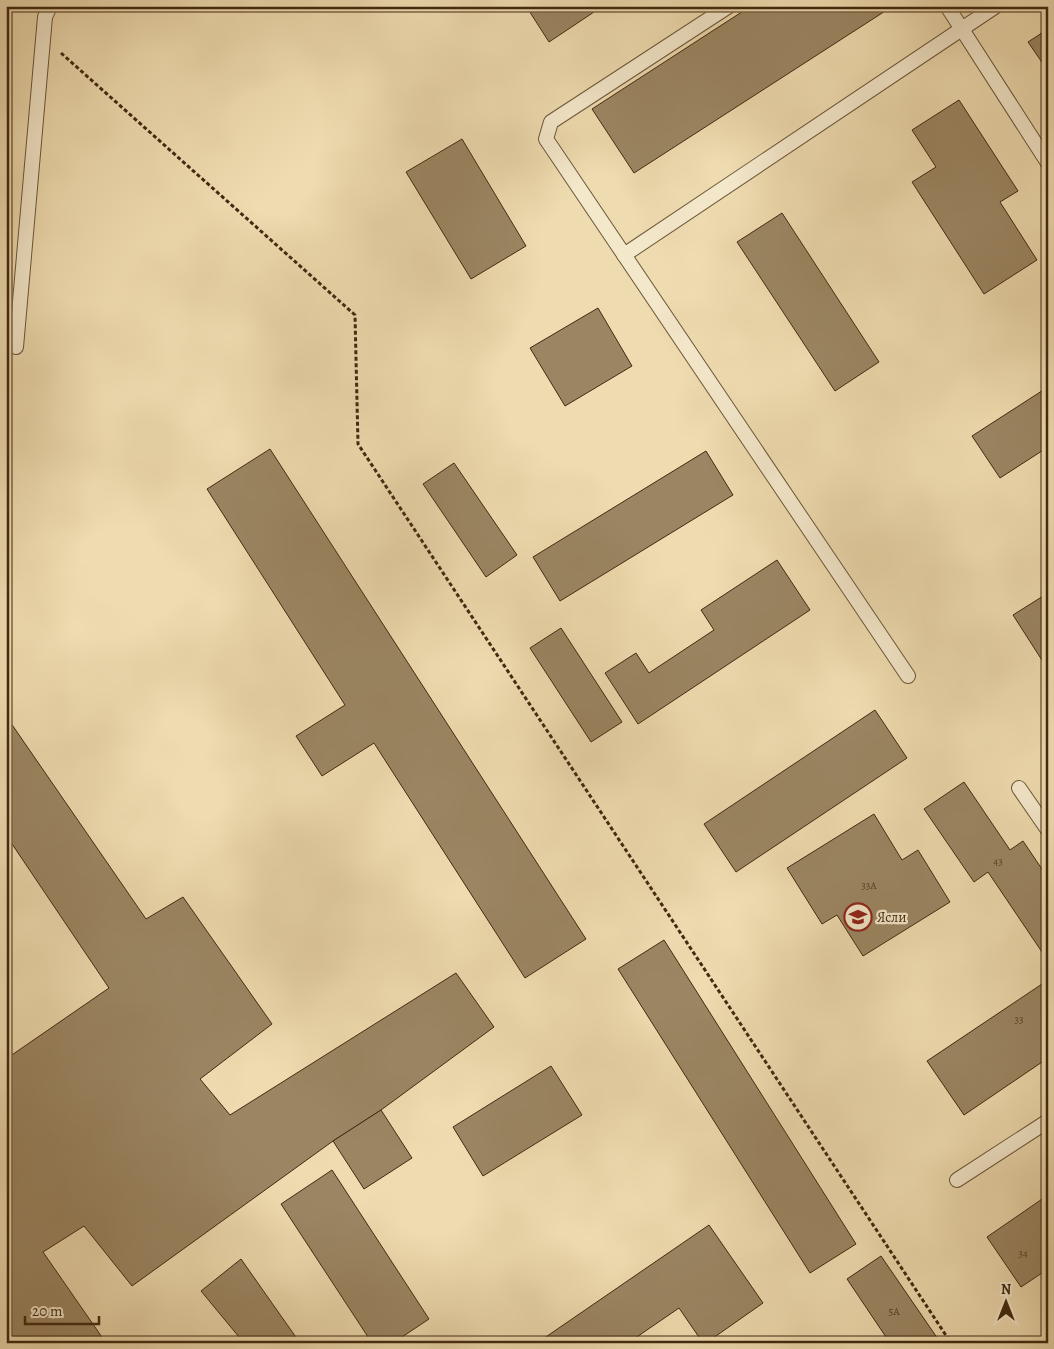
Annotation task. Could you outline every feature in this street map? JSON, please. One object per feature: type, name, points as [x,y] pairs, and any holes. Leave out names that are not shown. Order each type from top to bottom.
[{"type":"lane","points":[[16,347],[45,17],[50,6]]},
{"type":"lane","points":[[728,6],[550,122],[546,139],[908,676]]},
{"type":"lane","points":[[946,6],[1048,163]]},
{"type":"lane","points":[[624,255],[996,6]]},
{"type":"lane","points":[[1019,788],[1048,830]]},
{"type":"lane","points":[[957,1180],[1048,1120]]},
{"type":"path","points":[[56,48],[355,315],[358,444],[951,1343]]},
{"type":"building","points":[[526,6],[603,6],[549,42]]},
{"type":"building","points":[[751,6],[893,6],[634,173],[592,109]]},
{"type":"building","points":[[1048,29],[1048,71],[1028,42]]},
{"type":"building","points":[[959,100],[1018,191],[1000,202],[1037,260],[984,294],[912,182],[936,167],[912,130]]},
{"type":"building","points":[[462,139],[526,246],[471,279],[406,172]]},
{"type":"building","points":[[782,213],[879,362],[835,391],[737,242]]},
{"type":"building","points":[[598,308],[632,366],[565,406],[530,348]]},
{"type":"building","points":[[1048,387],[1048,447],[1000,478],[972,436]]},
{"type":"building","points":[[270,449],[586,939],[525,978],[374,743],[322,776],[296,736],[345,705],[207,489]]},
{"type":"building","points":[[706,451],[733,495],[560,601],[533,557]]},
{"type":"building","points":[[454,463],[517,555],[486,577],[423,484]]},
{"type":"building","points":[[777,560],[810,610],[638,724],[605,673],[636,653],[649,673],[714,630],[701,610]]},
{"type":"building","points":[[1048,593],[1048,667],[1047,668],[1013,615]]},
{"type":"building","points":[[561,628],[622,722],[591,742],[530,648]]},
{"type":"building","points":[[875,710],[907,758],[736,872],[704,824]]},
{"type":"building","points":[[6,716],[146,919],[183,897],[272,1024],[200,1079],[230,1115],[456,973],[494,1027],[381,1110],[333,1141],[132,1286],[84,1226],[43,1252],[106,1343],[10,1343],[6,1337],[6,1059],[109,988],[6,835]]},
{"type":"building","points":[[964,782],[1010,850],[1023,841],[1048,878],[1048,952],[1044,955],[988,872],[974,882],[924,809]]},
{"type":"building","points":[[874,814],[902,860],[918,850],[950,902],[863,956],[837,915],[822,924],[787,868]]},
{"type":"building","points":[[664,940],[856,1244],[810,1273],[618,969]]},
{"type":"building","points":[[1048,980],[1048,1058],[964,1115],[927,1061]]},
{"type":"building","points":[[551,1066],[582,1115],[483,1176],[453,1127]]},
{"type":"building","points":[[381,1110],[412,1158],[364,1189],[333,1141]]},
{"type":"building","points":[[332,1170],[429,1319],[393,1343],[372,1343],[281,1204]]},
{"type":"building","points":[[1048,1195],[1048,1269],[1021,1287],[987,1237]]},
{"type":"building","points":[[709,1225],[763,1303],[706,1343],[703,1343],[679,1308],[628,1343],[537,1343]]},
{"type":"building","points":[[881,1256],[939,1343],[890,1343],[847,1279]]},
{"type":"building","points":[[241,1259],[300,1343],[244,1343],[201,1291]]},
{"type":"place","name":"Ясли","points":[[858,917]]}]
